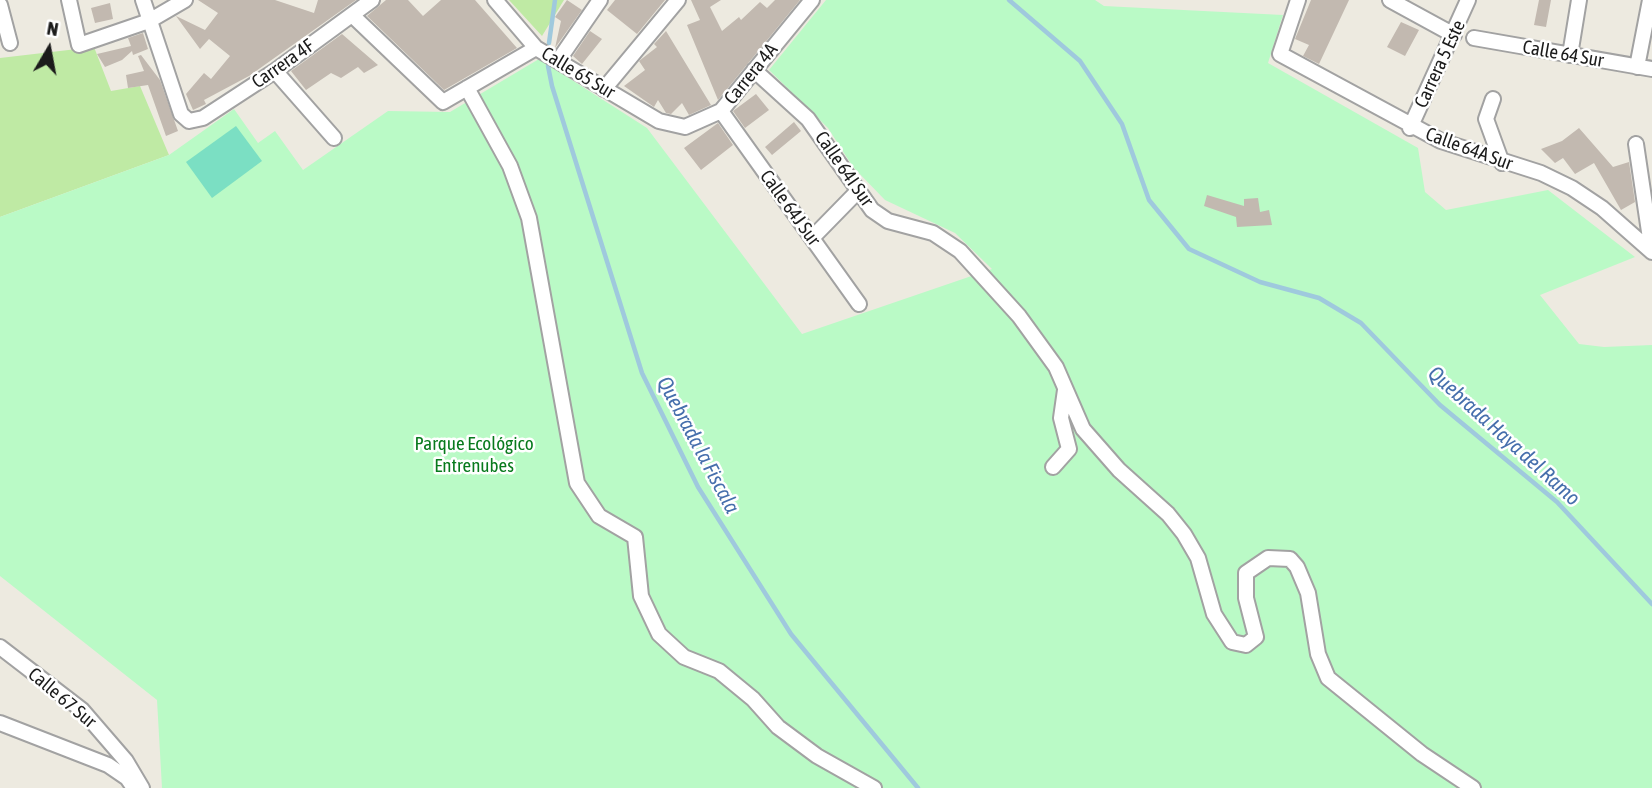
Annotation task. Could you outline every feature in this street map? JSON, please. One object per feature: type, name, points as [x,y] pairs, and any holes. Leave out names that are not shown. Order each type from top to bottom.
[{"type":"street","points":[[69,0],[79,45],[149,21],[185,0]]},
{"type":"street","points":[[144,0],[149,21]]},
{"type":"street","name":"Carrera 4F","points":[[149,21],[181,114],[189,121],[203,118],[275,71],[372,0]]},
{"type":"street","name":"Calle 65 Sur","points":[[495,0],[536,48],[659,121],[676,126]]},
{"type":"street","points":[[558,61],[600,0]]},
{"type":"street","points":[[604,89],[678,0]]},
{"type":"street","name":"Carrera 4A","points":[[676,126],[692,125],[721,111],[812,0]]},
{"type":"street","name":"Calle 64A Sur","points":[[1298,0],[1280,54],[1410,128],[1502,163],[1541,173],[1572,188],[1602,208],[1652,252]]},
{"type":"street","points":[[1390,0],[1454,35]]},
{"type":"street","name":"Carrera 5 Este","points":[[1410,128],[1468,0]]},
{"type":"street","points":[[1570,55],[1579,0]]},
{"type":"street","points":[[1645,68],[1650,0]]},
{"type":"street","points":[[0,5],[10,43]]},
{"type":"street","points":[[352,15],[443,102],[536,48]]},
{"type":"street","name":"Calle 64 Sur","points":[[1474,38],[1645,68]]},
{"type":"street","name":"Calle 64I Sur","points":[[754,70],[808,119],[872,210],[888,221],[933,233],[960,251],[1019,316],[1056,367],[1083,429],[1119,470],[1168,514],[1184,534],[1198,558],[1214,614],[1232,642],[1246,645],[1256,637],[1246,598],[1246,573],[1268,558],[1290,559],[1308,593],[1318,654],[1328,678],[1422,754],[1472,788]]},
{"type":"street","points":[[275,71],[334,138]]},
{"type":"street","points":[[467,88],[510,166],[529,218],[568,446],[577,483],[599,516],[635,537],[641,596],[655,626],[684,657],[719,671],[753,699],[778,727],[817,756],[874,788]]},
{"type":"street","points":[[1493,99],[1486,119],[1502,163]]},
{"type":"street","name":"Calle 64J Sur","points":[[721,111],[859,304]]},
{"type":"street","points":[[1636,144],[1652,252]]},
{"type":"street","points":[[812,238],[857,192]]},
{"type":"street","points":[[1053,467],[1069,449],[1061,418],[1065,390]]},
{"type":"street","name":"Calle 67 Sur","points":[[0,647],[82,710],[125,761],[142,788]]},
{"type":"street","points":[[0,723],[108,765],[127,778],[134,788]]},
{"type":"green space","points":[[509,0],[564,0],[542,36]]},
{"type":"green space","name":"Parque Ecológico Entrenubes","points":[[826,0],[1095,0],[1104,6],[1283,15],[1268,63],[1418,148],[1425,192],[1446,210],[1548,190],[1635,257],[1540,295],[1579,344],[1604,347],[1652,345],[1652,788],[162,788],[157,700],[0,576],[0,217],[169,155],[234,109],[258,143],[275,131],[303,170],[388,111],[450,112],[539,59],[647,128],[802,334],[992,269],[955,233],[885,200],[853,167],[828,128],[769,70]]},
{"type":"green space","points":[[94,47],[111,91],[140,86],[169,155],[0,217],[0,58]]},
{"type":"green space","points":[[236,126],[262,161],[212,198],[186,162]]},
{"type":"building","points":[[198,0],[275,0],[314,13],[318,0],[356,0],[249,76],[204,100],[206,104],[193,110],[186,94],[204,73],[211,79],[230,56],[209,39],[200,49],[176,16],[205,30],[218,13]]},
{"type":"building","points":[[386,0],[408,0],[423,16],[441,0],[475,0],[517,48],[444,90],[367,16]]},
{"type":"building","points":[[567,0],[582,10],[555,48],[561,21],[555,17]]},
{"type":"building","points":[[615,0],[665,0],[637,34],[607,10]]},
{"type":"building","points":[[691,0],[721,0],[710,7],[722,31],[739,17],[741,20],[760,2],[767,8],[775,0],[800,0],[718,100],[687,25],[700,20]]},
{"type":"building","points":[[1311,0],[1349,0],[1319,64],[1303,56],[1309,45],[1295,39]]},
{"type":"building","points":[[1539,0],[1551,0],[1546,27],[1534,25]]},
{"type":"building","points":[[110,3],[113,19],[95,23],[91,8]]},
{"type":"building","points":[[1401,22],[1419,30],[1405,56],[1387,47]]},
{"type":"building","points":[[590,31],[602,39],[582,64],[573,56]]},
{"type":"building","points":[[666,31],[711,105],[689,115],[682,103],[671,114],[666,113],[658,100],[654,107],[624,86],[645,70],[639,61],[657,47],[654,44]]},
{"type":"building","points":[[143,33],[148,49],[133,55],[132,51],[122,60],[105,67],[97,54],[131,46],[128,38]]},
{"type":"building","points":[[342,34],[378,65],[364,73],[358,67],[341,78],[331,73],[306,90],[291,71]]},
{"type":"building","points":[[141,55],[160,80],[178,131],[166,136],[148,85],[128,88],[126,75],[144,71],[138,56]]},
{"type":"building","points":[[756,94],[769,110],[745,128],[733,111]]},
{"type":"building","points":[[794,122],[801,131],[772,155],[765,147]]},
{"type":"building","points":[[718,123],[733,145],[701,170],[684,148]]},
{"type":"building","points":[[1579,128],[1613,167],[1629,162],[1635,202],[1621,210],[1594,163],[1575,174],[1563,158],[1555,163],[1541,149],[1562,141]]},
{"type":"building","points":[[1207,195],[1244,206],[1244,199],[1258,198],[1260,212],[1269,210],[1272,225],[1237,227],[1236,217],[1204,206]]},
{"type":"waterway","name":"Quebrada la Fiscala","points":[[549,43],[555,0]]},
{"type":"waterway","name":"Quebrada Haya del Ramo","points":[[1009,0],[1080,61],[1122,124],[1149,200],[1189,249],[1260,282],[1319,298],[1361,323],[1440,405],[1557,502],[1652,604]]},
{"type":"waterway","name":"Quebrada la Fiscala","points":[[548,66],[642,373],[698,487],[791,634],[918,788]]}]
